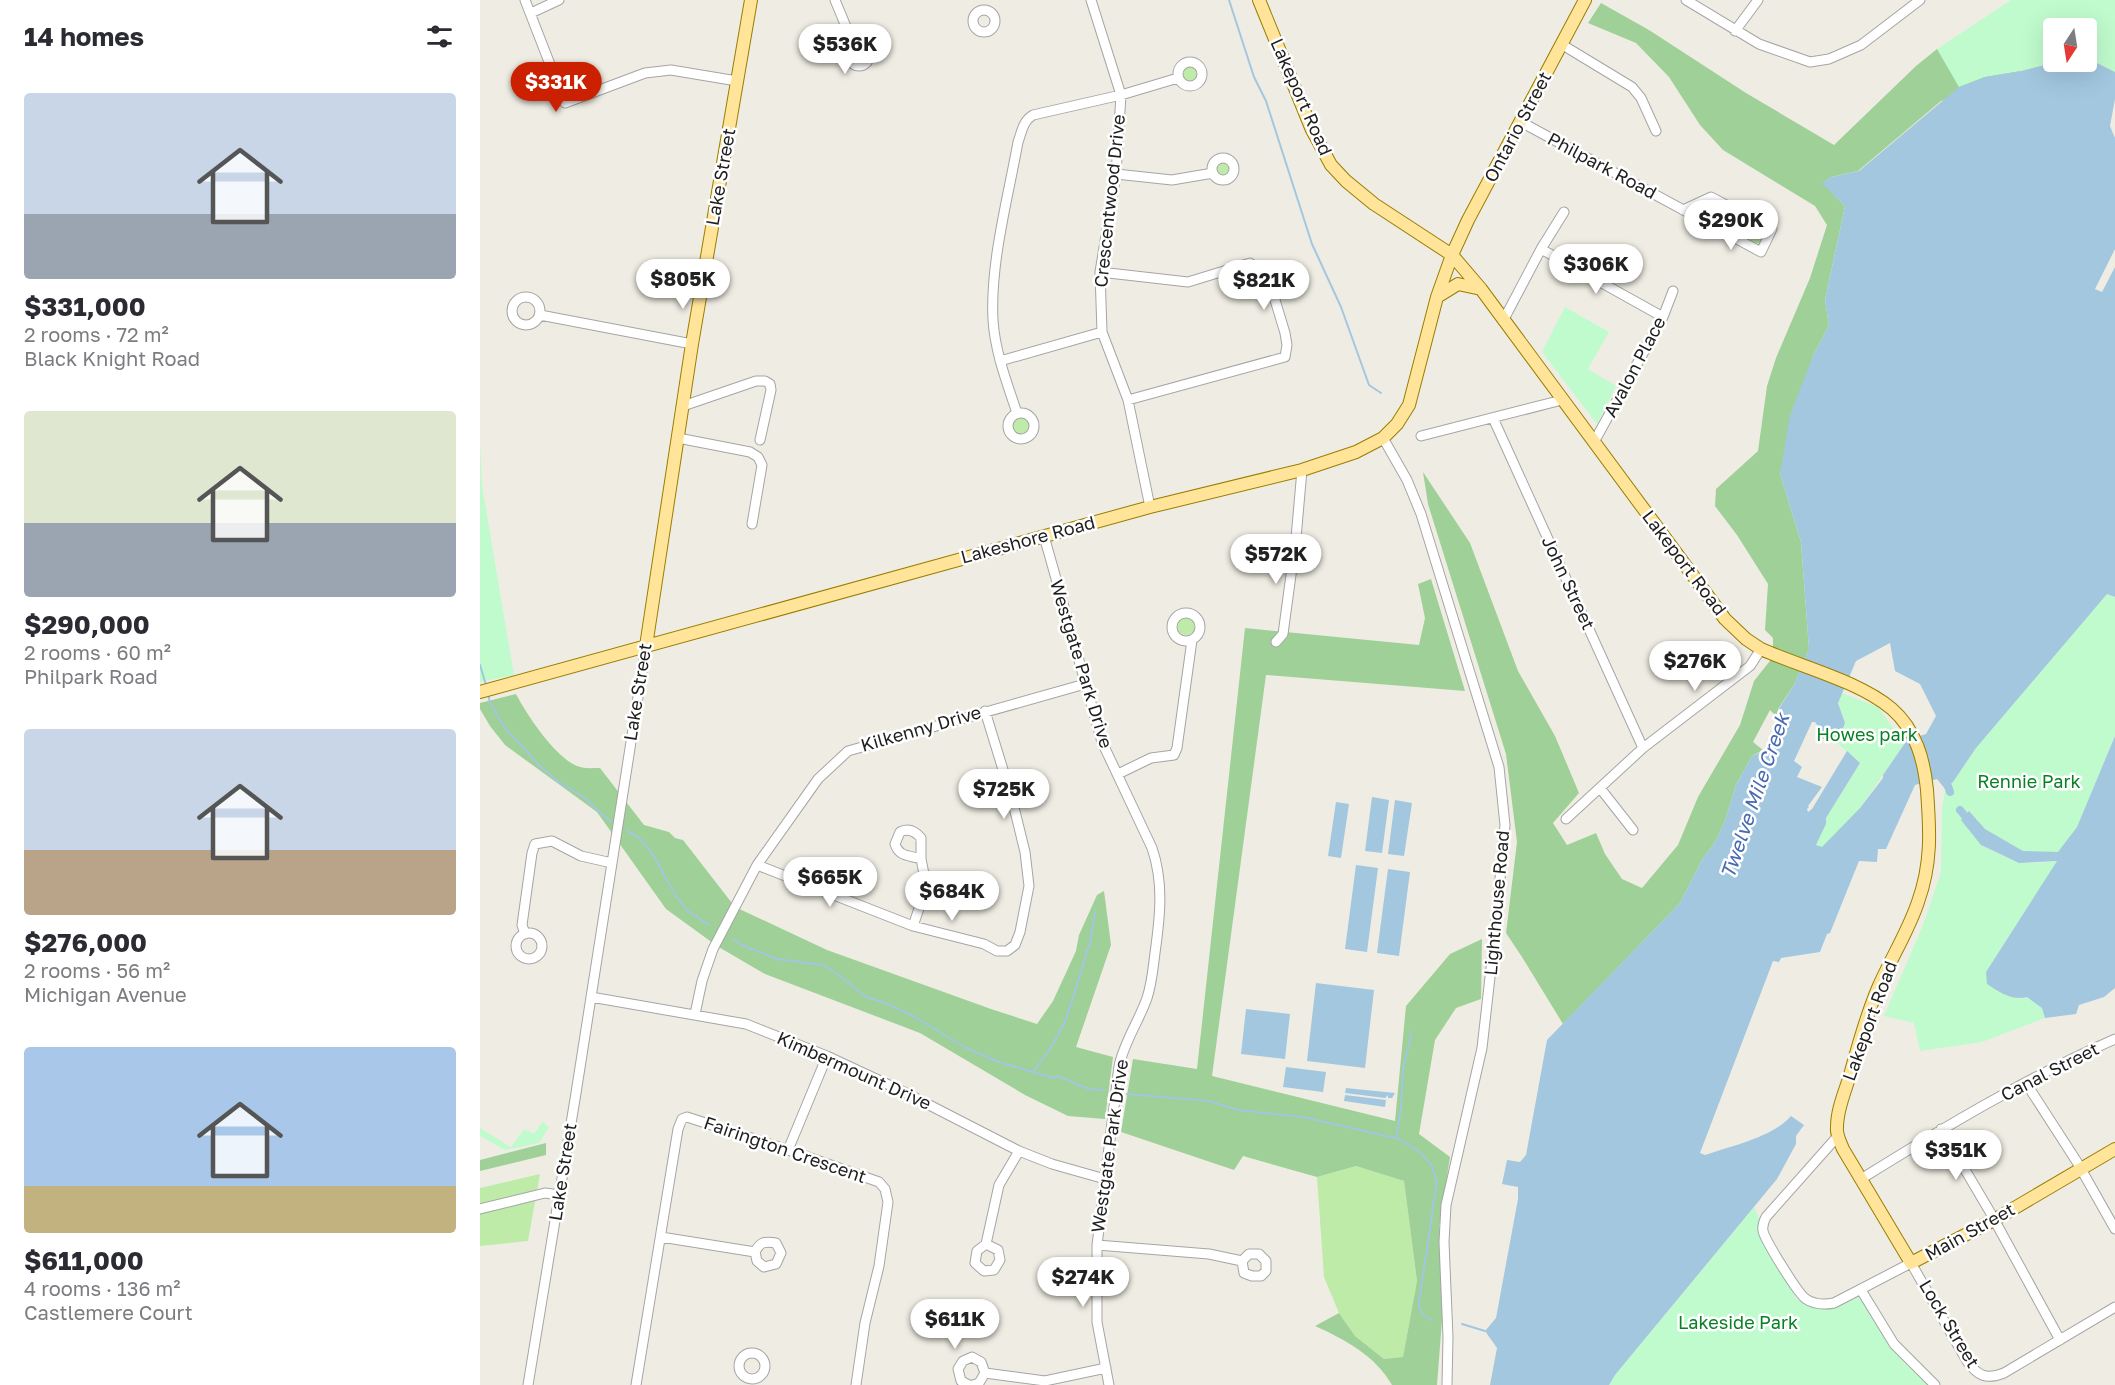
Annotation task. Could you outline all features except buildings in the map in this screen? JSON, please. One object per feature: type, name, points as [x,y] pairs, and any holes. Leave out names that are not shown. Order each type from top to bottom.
[{"type":"main road","name":"Lake Street","points":[[646,646],[692,344],[751,0]]},
{"type":"main road","name":"Lakeport Road","points":[[1259,0],[1312,130],[1331,165],[1374,204],[1452,255],[1481,289],[1725,619],[1746,639],[1761,649],[1867,692],[1893,710],[1911,731],[1920,751],[1926,787],[1931,839],[1927,871],[1918,903],[1877,990],[1862,1032],[1839,1110],[1838,1137]]},
{"type":"main road","name":"Ontario Street","points":[[1452,255],[1468,220],[1585,0]]},
{"type":"main road","name":"Lakeshore Road","points":[[485,690],[1150,507],[1302,470],[1346,456],[1383,438],[1397,424],[1409,405],[1437,297],[1452,255]]},
{"type":"main road","points":[[1437,297],[1458,284],[1481,289]]},
{"type":"main road","name":"Lock Street","points":[[1838,1137],[1911,1263]]},
{"type":"main road","name":"Main Street","points":[[1911,1263],[1994,1220],[2115,1149]]},
{"type":"street","points":[[525,0],[565,103],[645,72],[670,70],[737,81]]},
{"type":"street","points":[[531,13],[559,0]]},
{"type":"street","points":[[835,0],[854,46]]},
{"type":"street","name":"Crescentwood Drive","points":[[1091,0],[1121,95],[1116,174],[1100,272],[1102,332],[1128,400],[1150,507]]},
{"type":"street","points":[[1686,0],[1759,44],[1810,62],[1829,59],[1861,45],[1920,0]]},
{"type":"street","points":[[1735,31],[1758,0]]},
{"type":"street","points":[[1561,44],[1632,87],[1641,99],[1656,131]]},
{"type":"street","points":[[1017,413],[1000,361],[993,322],[992,283],[1018,142],[1023,126],[1033,115],[1121,95],[1178,78]]},
{"type":"street","name":"Philpark Road","points":[[1521,122],[1683,210],[1761,252],[1772,229],[1711,197],[1683,210]]},
{"type":"street","points":[[1116,174],[1172,180],[1212,173]]},
{"type":"street","points":[[1503,321],[1541,249],[1564,212]]},
{"type":"street","points":[[1541,249],[1664,317]]},
{"type":"street","points":[[1100,272],[1188,282],[1250,263],[1269,280],[1285,333],[1287,345],[1285,357],[1128,400]]},
{"type":"street","name":"Avalon Place","points":[[1594,442],[1664,317],[1673,291]]},
{"type":"street","points":[[540,315],[692,344]]},
{"type":"street","points":[[1000,361],[1102,332]]},
{"type":"street","points":[[683,406],[756,381],[765,381],[770,384],[771,390],[760,440]]},
{"type":"street","points":[[1421,436],[1562,400]]},
{"type":"street","name":"John Street","points":[[1493,418],[1643,748]]},
{"type":"street","points":[[678,438],[750,452],[760,460],[762,465],[752,524]]},
{"type":"street","name":"Lighthouse Road","points":[[1383,438],[1407,480],[1421,514],[1499,767],[1504,825],[1482,1048],[1446,1205],[1444,1224],[1448,1337],[1447,1385]]},
{"type":"street","points":[[1276,642],[1283,634],[1296,538],[1302,470]]},
{"type":"street","name":"Westgate Park Drive","points":[[1044,536],[1102,742],[1156,859],[1161,892],[1161,909],[1151,981],[1147,996],[1121,1055],[1119,1066],[1097,1245],[1097,1322],[1109,1385]]},
{"type":"street","points":[[1118,774],[1150,758],[1174,754],[1177,748],[1191,639]]},
{"type":"street","name":"Lake Street","points":[[528,1385],[646,646]]},
{"type":"street","points":[[1566,819],[1643,748],[1750,666],[1761,649]]},
{"type":"street","name":"Kilkenny Drive","points":[[695,1014],[702,981],[713,949],[757,865],[818,779],[848,751],[1085,684]]},
{"type":"street","points":[[757,865],[913,926],[984,944],[997,951],[1007,951],[1015,945],[1020,932],[1029,885],[1026,852],[985,711]]},
{"type":"street","points":[[1600,788],[1633,830]]},
{"type":"street","points":[[525,934],[522,925],[535,844],[552,841],[580,856],[612,863]]},
{"type":"street","points":[[913,926],[925,891],[921,859]]},
{"type":"street","name":"Kimbermount Drive","points":[[591,997],[746,1024],[827,1056],[902,1090],[1019,1151],[1052,1164],[1106,1179]]},
{"type":"street","name":"Canal Street","points":[[1861,1179],[1941,1129],[2070,1059],[2115,1039]]},
{"type":"street","points":[[788,1150],[827,1056]]},
{"type":"street","points":[[2026,1083],[2115,1229]]},
{"type":"street","name":"Fairington Crescent","points":[[636,1385],[678,1129],[682,1119],[687,1117],[879,1182],[885,1189],[888,1202],[879,1266],[866,1323],[856,1385]]},
{"type":"street","points":[[1941,1129],[2060,1340],[2115,1307]]},
{"type":"street","name":"Main Street","points":[[1838,1137],[1766,1217],[1763,1226],[1766,1237],[1802,1296],[1821,1305],[1834,1303],[1911,1263]]},
{"type":"street","points":[[986,1244],[999,1185],[1019,1151]]},
{"type":"street","points":[[480,1209],[545,1193],[560,1195]]},
{"type":"street","points":[[662,1237],[755,1252]]},
{"type":"street","points":[[1097,1245],[1209,1254],[1242,1261]]},
{"type":"street","name":"Lock Street","points":[[1911,1263],[1967,1361],[1980,1375],[1994,1377],[2004,1373],[2060,1340]]},
{"type":"street","points":[[1861,1290],[1894,1344],[1935,1385]]},
{"type":"street","points":[[972,1357],[981,1362],[985,1373],[979,1383],[971,1385],[961,1381],[958,1370],[963,1361],[972,1357]]},
{"type":"street","points":[[985,1373],[1045,1381],[1106,1368]]},
{"type":"green space","points":[[2011,0],[2115,0],[2115,72],[2097,63],[2097,18],[2043,18],[2043,66],[1985,77],[1959,87],[1937,49]]},
{"type":"green space","points":[[1601,3],[1649,30],[1746,93],[1834,145],[1916,66],[1937,49],[1972,49],[2043,60],[2043,66],[2021,71],[1941,101],[1858,171],[1831,177],[1823,183],[1845,206],[1825,300],[1829,325],[1813,356],[1780,474],[1801,542],[1809,649],[1794,685],[1778,709],[1789,722],[1786,726],[1770,710],[1753,742],[1763,750],[1752,756],[1736,785],[1725,821],[1680,903],[1563,1024],[1506,933],[1517,842],[1506,754],[1428,504],[1423,472],[1470,543],[1518,671],[1555,736],[1579,793],[1553,823],[1567,845],[1596,833],[1605,854],[1622,879],[1642,888],[1678,845],[1698,797],[1740,725],[1754,681],[1773,657],[1773,638],[1765,630],[1768,584],[1737,535],[1715,506],[1716,489],[1758,451],[1767,386],[1776,358],[1810,278],[1827,225],[1815,206],[1723,150],[1700,125],[1669,77],[1636,43],[1588,23]]},
{"type":"green space","points":[[1187,67],[1193,67],[1197,74],[1193,81],[1187,81],[1183,77],[1183,71]]},
{"type":"green space","points":[[1223,162],[1228,164],[1230,169],[1228,174],[1223,176],[1218,174],[1216,169],[1218,164]]},
{"type":"green space","points":[[1705,199],[1765,228],[1768,232],[1762,243],[1757,243],[1704,215],[1700,206]]},
{"type":"green space","points":[[1565,307],[1609,332],[1588,369],[1616,386],[1597,424],[1542,352]]},
{"type":"green space","points":[[1021,417],[1027,420],[1030,426],[1027,432],[1021,435],[1015,432],[1012,426],[1015,420]]},
{"type":"green space","points":[[480,442],[482,486],[514,675],[480,682]]},
{"type":"green space","points":[[1431,579],[1465,691],[1266,675],[1212,1076],[1395,1121],[1406,1006],[1450,954],[1482,939],[1481,999],[1456,1008],[1435,1040],[1419,1134],[1450,1157],[1439,1227],[1444,1250],[1437,1385],[1392,1385],[1368,1357],[1348,1343],[1315,1326],[1339,1313],[1355,1336],[1384,1359],[1403,1357],[1417,1281],[1404,1181],[1356,1166],[1317,1177],[1243,1156],[1234,1170],[1121,1132],[1133,1059],[1197,1069],[1245,628],[1419,645],[1425,618],[1418,584]]},
{"type":"green space","name":"Rennie Park","points":[[2107,594],[2115,597],[2115,736],[2077,827],[2058,853],[2023,851],[1985,829],[1969,811],[1981,845],[2018,861],[2034,863],[2057,861],[1986,972],[2019,999],[2027,997],[2042,1008],[2045,1018],[1982,1042],[1920,1051],[1914,1023],[1884,1016],[1923,925],[1941,872],[1942,809],[1945,789],[1953,782],[1976,748]]},
{"type":"green space","points":[[1186,617],[1192,620],[1195,626],[1192,632],[1186,635],[1180,632],[1177,626],[1180,620]]},
{"type":"green space","name":"Howes park","points":[[1842,693],[1878,707],[1896,732],[1907,740],[1860,808],[1822,848],[1816,845],[1826,824],[1826,818],[1860,763],[1837,743],[1844,720],[1838,703]]},
{"type":"green space","points":[[516,694],[534,724],[560,754],[580,767],[600,768],[644,825],[669,832],[675,838],[683,840],[735,907],[827,950],[991,1009],[1037,1024],[1053,1001],[1076,951],[1079,935],[1097,895],[1104,891],[1111,945],[1076,1047],[1113,1057],[1105,1119],[1068,1116],[1025,1095],[920,1033],[765,974],[717,946],[666,909],[597,812],[505,745],[490,726],[480,709],[480,703]]},
{"type":"green space","points":[[542,1122],[549,1127],[539,1143],[505,1150],[480,1136],[480,1128],[511,1147],[524,1129],[534,1134]]},
{"type":"green space","points":[[546,1143],[546,1155],[480,1171],[480,1160]]},
{"type":"green space","points":[[1356,1166],[1404,1181],[1417,1281],[1403,1357],[1384,1359],[1355,1336],[1339,1313],[1324,1277],[1317,1177]]},
{"type":"green space","points":[[540,1174],[528,1241],[480,1246],[480,1188]]},
{"type":"green space","name":"Lakeside Park","points":[[1754,1207],[1796,1299],[1829,1308],[1861,1296],[1903,1362],[1928,1385],[1609,1385]]},
{"type":"water","name":"Twelve Mile Creek","points":[[2097,63],[2115,72],[2115,99],[2110,126],[2115,138],[2115,249],[2095,289],[2102,292],[2115,267],[2115,597],[2107,594],[1976,748],[1953,782],[1945,789],[1937,779],[1915,785],[1886,849],[1878,849],[1877,862],[1859,861],[1820,952],[1781,958],[1779,962],[1773,961],[1700,1153],[1705,1155],[1751,1140],[1774,1130],[1791,1116],[1804,1125],[1796,1136],[1796,1144],[1777,1179],[1609,1385],[1490,1385],[1497,1348],[1485,1331],[1496,1318],[1518,1199],[1518,1187],[1502,1184],[1507,1160],[1520,1162],[1526,1155],[1547,1040],[1680,903],[1703,858],[1714,844],[1725,821],[1736,785],[1752,756],[1778,744],[1789,722],[1778,710],[1794,685],[1809,649],[1801,542],[1780,474],[1790,415],[1813,356],[1829,325],[1825,300],[1845,206],[1822,183],[1831,177],[1859,171],[1959,87],[1985,77],[2043,66],[2043,72],[2097,72]],"holes":[[[1890,643],[1895,671],[1920,684],[1936,716],[1926,734],[1907,740],[1883,778],[1860,808],[1822,847],[1816,845],[1826,824],[1826,818],[1860,763],[1847,751],[1808,812],[1808,806],[1822,787],[1797,777],[1802,767],[1794,761],[1812,722],[1815,722],[1820,729],[1818,737],[1837,743],[1845,723],[1838,703],[1856,661]]]},
{"type":"water","points":[[2115,736],[2115,988],[2104,997],[2079,1005],[2076,1014],[2045,1018],[2042,1008],[2027,997],[2011,997],[1987,984],[1986,972],[2057,861],[2019,863],[1981,845],[1961,820],[1969,811],[1985,829],[2023,851],[2058,852],[2077,827]]},
{"type":"water","points":[[1372,797],[1389,800],[1382,853],[1365,851]]},
{"type":"water","points":[[1395,800],[1412,803],[1404,856],[1388,854]]},
{"type":"water","points":[[1336,802],[1349,804],[1341,858],[1328,856]]},
{"type":"water","points":[[1356,865],[1378,868],[1367,952],[1345,949]]},
{"type":"water","points":[[1388,869],[1410,872],[1399,956],[1377,953]]},
{"type":"water","points":[[1316,983],[1374,990],[1365,1068],[1307,1061]]},
{"type":"water","points":[[1246,1009],[1290,1014],[1285,1059],[1241,1054]]},
{"type":"water","points":[[1286,1067],[1326,1072],[1323,1092],[1283,1087]]},
{"type":"water","points":[[1346,1088],[1395,1093],[1392,1098],[1388,1098],[1388,1095],[1385,1098],[1345,1093]]},
{"type":"water","points":[[1345,1095],[1386,1100],[1385,1107],[1344,1101]]},
{"type":"waterway","points":[[1229,0],[1254,77],[1266,101],[1312,244],[1341,307],[1369,385],[1381,393]]},
{"type":"waterway","points":[[480,665],[486,685]]},
{"type":"waterway","points":[[488,693],[490,703],[504,727],[540,766],[558,782],[581,795],[610,821]]},
{"type":"waterway","points":[[1948,786],[1950,792]]},
{"type":"waterway","points":[[1960,810],[1965,816]]},
{"type":"waterway","points":[[627,831],[646,845],[678,900],[686,909],[709,925]]},
{"type":"waterway","points":[[1033,1072],[1050,1049],[1066,1020],[1090,942],[1095,912]]},
{"type":"waterway","points":[[733,939],[777,959],[823,965],[866,997],[888,1004],[915,1017],[966,1048],[999,1062],[1053,1078],[1057,1076],[1089,1089],[1104,1090]]},
{"type":"waterway","points":[[1396,1138],[1401,1109],[1403,1069],[1412,1032]]},
{"type":"waterway","points":[[1127,1094],[1209,1101],[1238,1110],[1303,1117],[1399,1139],[1421,1153],[1431,1164],[1437,1181],[1419,1302],[1422,1313],[1432,1320]]},
{"type":"waterway","points":[[1462,1324],[1485,1331]]}]
